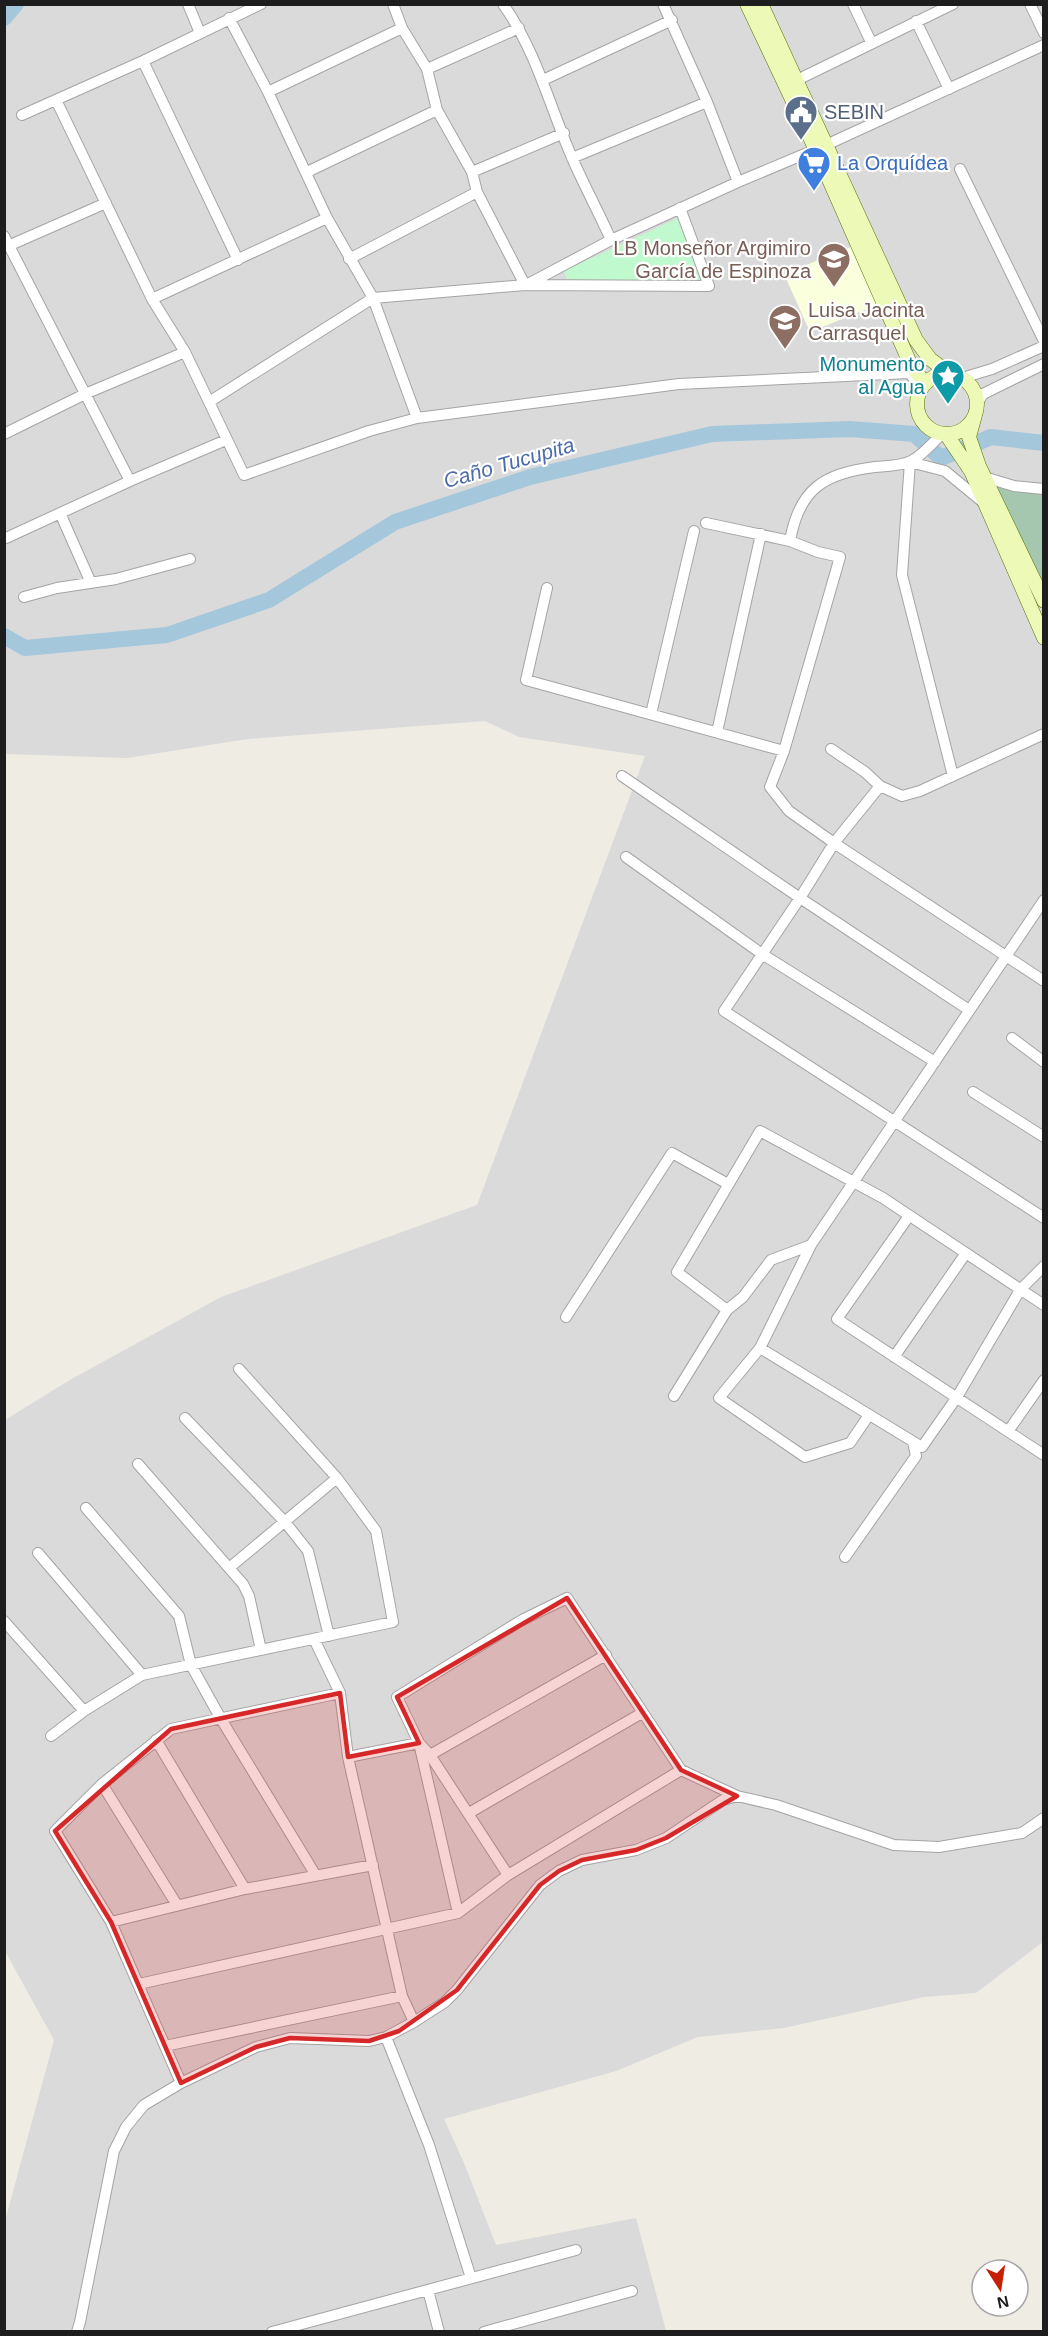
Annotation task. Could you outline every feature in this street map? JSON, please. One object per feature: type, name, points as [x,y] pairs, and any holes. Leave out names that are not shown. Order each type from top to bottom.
[{"type":"street","points":[[188,4],[200,33]]},
{"type":"street","points":[[22,115],[143,61],[261,4]]},
{"type":"street","points":[[393,4],[402,28],[428,69],[437,110],[472,172],[477,192],[525,285]]},
{"type":"street","points":[[503,4],[519,28],[543,80],[572,158],[611,240]]},
{"type":"street","points":[[663,4],[707,102],[738,182]]},
{"type":"street","points":[[747,4],[916,340],[930,359],[973,389],[976,409],[963,429],[944,434],[910,462]]},
{"type":"street","points":[[761,4],[797,80],[821,148],[910,363],[923,386]]},
{"type":"street","points":[[853,4],[872,42]]},
{"type":"street","points":[[797,80],[952,4]]},
{"type":"street","points":[[1030,4],[1044,33]]},
{"type":"street","points":[[229,18],[268,92],[327,218],[372,298],[417,418]]},
{"type":"street","points":[[543,80],[672,20]]},
{"type":"street","points":[[916,21],[948,89]]},
{"type":"street","points":[[268,92],[402,28]]},
{"type":"street","points":[[428,69],[519,28]]},
{"type":"street","points":[[525,285],[611,240],[738,182],[821,148],[1044,45]]},
{"type":"street","points":[[143,61],[238,260]]},
{"type":"street","points":[[56,100],[152,299],[184,352],[244,475],[369,431],[417,418],[678,384],[909,373],[923,386]]},
{"type":"street","points":[[572,158],[707,102]]},
{"type":"street","points":[[307,172],[437,110]]},
{"type":"street","points":[[472,172],[564,133]]},
{"type":"street","points":[[960,169],[1044,341]]},
{"type":"street","points":[[349,259],[477,192]]},
{"type":"street","points":[[106,203],[6,241],[130,481]]},
{"type":"street","points":[[209,402],[372,298],[525,285],[709,285],[681,208]]},
{"type":"street","points":[[152,299],[327,218]]},
{"type":"street","points":[[1044,346],[992,369],[956,376],[936,376],[923,386],[918,397],[918,414],[927,427],[944,434],[966,450],[984,477],[1044,601]]},
{"type":"street","points":[[4,434],[85,394],[184,352]]},
{"type":"street","points":[[1044,364],[983,394],[970,428],[966,450],[984,503],[1044,638]]},
{"type":"street","points":[[6,538],[226,440]]},
{"type":"street","points":[[910,462],[902,574],[953,776]]},
{"type":"street","points":[[790,541],[794,519],[808,494],[819,484],[853,472],[910,462],[945,471],[984,503]]},
{"type":"street","points":[[984,477],[1014,486],[1044,489]]},
{"type":"street","points":[[60,513],[91,583]]},
{"type":"street","points":[[706,523],[790,541],[818,552],[840,557],[784,751],[770,787],[789,811],[834,843],[1044,981]]},
{"type":"street","points":[[651,714],[694,531]]},
{"type":"street","points":[[717,732],[761,534]]},
{"type":"street","points":[[24,597],[57,588],[116,579],[190,559]]},
{"type":"street","points":[[547,588],[526,680],[784,751]]},
{"type":"street","points":[[831,749],[865,772],[880,786],[902,796],[920,791],[1044,734]]},
{"type":"street","points":[[622,776],[969,1010]]},
{"type":"street","points":[[880,786],[834,843],[724,1011],[1044,1218]]},
{"type":"street","points":[[626,857],[762,954],[934,1062]]},
{"type":"street","points":[[869,1414],[850,1443],[805,1457],[719,1398],[760,1348],[811,1245],[1044,900]]},
{"type":"street","points":[[1012,1038],[1044,1062]]},
{"type":"street","points":[[973,1092],[1044,1137]]},
{"type":"street","points":[[727,1310],[677,1272],[760,1131],[884,1198],[1044,1305]]},
{"type":"street","points":[[566,1317],[672,1153],[728,1184]]},
{"type":"street","points":[[909,1216],[837,1319],[1044,1455]]},
{"type":"street","points":[[674,1396],[727,1310],[743,1297],[771,1260],[811,1245]]},
{"type":"street","points":[[894,1357],[966,1253]]},
{"type":"street","points":[[760,1348],[922,1447],[957,1397],[1020,1290],[1044,1266]]},
{"type":"street","points":[[51,1736],[84,1711],[142,1676],[393,1622],[376,1531],[337,1478],[239,1369]]},
{"type":"street","points":[[1009,1430],[1044,1380]]},
{"type":"street","points":[[185,1418],[285,1522],[308,1551],[329,1636]]},
{"type":"street","points":[[845,1557],[916,1456],[913,1442]]},
{"type":"street","points":[[138,1464],[243,1584],[249,1596],[261,1650]]},
{"type":"street","points":[[230,1569],[337,1478]]},
{"type":"street","points":[[86,1508],[179,1616],[191,1665],[315,1874]]},
{"type":"street","points":[[38,1553],[142,1676]]},
{"type":"street","points":[[508,1875],[469,1813],[420,1743],[397,1697],[522,1620],[567,1598],[681,1770],[737,1796],[776,1805],[894,1845],[912,1847],[939,1847],[1022,1833],[1044,1818]]},
{"type":"street","points":[[4,1621],[84,1711]]},
{"type":"street","points":[[314,1639],[340,1693],[348,1758],[402,1995],[414,2022]]},
{"type":"street","points":[[430,1755],[606,1655]]},
{"type":"street","points":[[181,2083],[111,1922],[55,1831],[102,1784],[171,1729],[340,1693]]},
{"type":"street","points":[[469,1813],[642,1713]]},
{"type":"street","points":[[156,1740],[246,1889]]},
{"type":"street","points":[[348,1758],[420,1743]]},
{"type":"street","points":[[420,1743],[458,1913]]},
{"type":"street","points":[[139,1984],[458,1913],[508,1875],[681,1770]]},
{"type":"street","points":[[102,1784],[177,1905]]},
{"type":"street","points":[[76,2331],[80,2322],[114,2151],[126,2127],[144,2105],[181,2083],[256,2047],[290,2037],[369,2041],[386,2037],[445,2002],[458,1990],[540,1885],[559,1871],[582,1860],[636,1850],[666,1838],[723,1800],[737,1796]]},
{"type":"street","points":[[111,1922],[246,1889],[315,1874],[373,1865]]},
{"type":"street","points":[[165,2046],[402,1995]]},
{"type":"street","points":[[386,2037],[429,2145],[471,2278]]},
{"type":"street","points":[[272,2331],[576,2250]]},
{"type":"street","points":[[428,2290],[439,2331]]},
{"type":"street","points":[[484,2331],[632,2291]]},
{"type":"highlighted area","points":[[567,1598],[681,1770],[737,1796],[666,1838],[636,1850],[582,1860],[559,1871],[540,1885],[457,1990],[399,2031],[369,2041],[290,2038],[256,2047],[181,2083],[111,1922],[55,1831],[171,1729],[340,1693],[348,1757],[419,1743],[397,1697]]},
{"type":"shaded area","points":[[16,5],[1043,5],[1043,1942],[976,1993],[924,1997],[784,2028],[698,2037],[616,2071],[444,2119],[496,2245],[636,2218],[666,2331],[5,2331],[5,2221],[54,2040],[5,1951],[5,1420],[68,1381],[221,1297],[477,1205],[645,756],[519,737],[485,721],[248,739],[127,758],[5,754],[4,18]]},
{"type":"shaded area","name":"LB Monseñor Argimiro García de Espinoza","points":[[858,244],[884,302],[810,332],[784,274]]},
{"type":"shaded area","points":[[984,477],[1043,489],[1043,583]]},
{"type":"green space","points":[[678,218],[702,280],[567,280],[564,271]]},
{"type":"waterway","name":"Caño Tucupita","points":[[4,18],[16,4]]},
{"type":"waterway","name":"Caño Tucupita","points":[[4,636],[25,648],[167,635],[269,600],[395,522],[530,477],[712,434],[850,429],[914,434],[941,458],[991,437],[1044,443]]},
{"type":"place","name":"SEBIN","points":[[801,141]]},
{"type":"place","name":"La Orquídea","points":[[814,192]]},
{"type":"place","name":"LB Monseñor Argimiro García de Espinoza","points":[[834,288]]},
{"type":"place","name":"Luisa Jacinta Carrasquel","points":[[785,350]]},
{"type":"place","name":"Monumento al Agua","points":[[948,405]]}]
